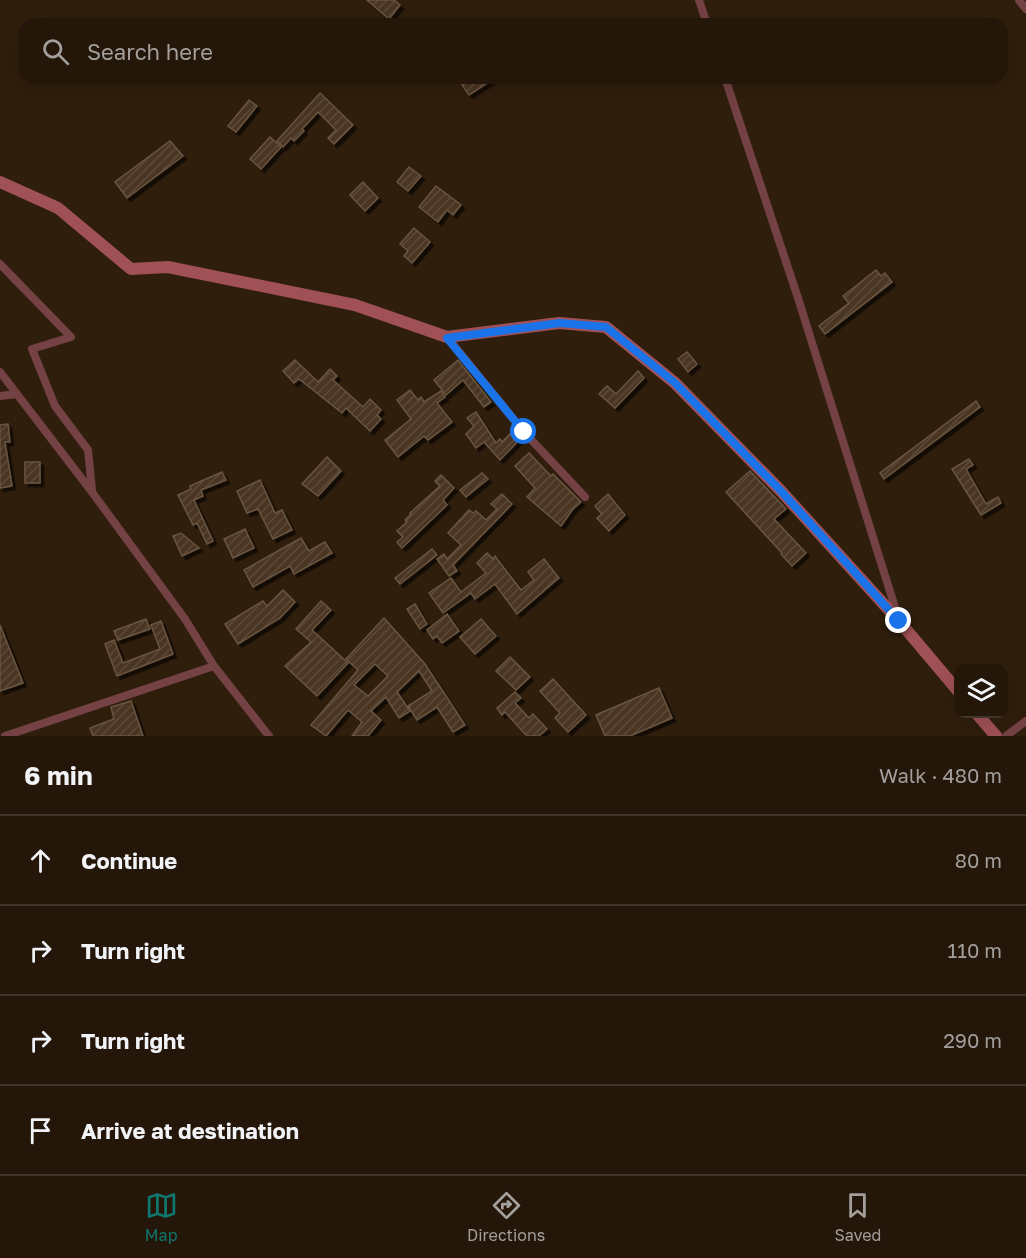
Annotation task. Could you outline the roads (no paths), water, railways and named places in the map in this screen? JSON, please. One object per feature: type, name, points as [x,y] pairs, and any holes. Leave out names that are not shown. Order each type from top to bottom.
[{"type":"street","points":[[699,0],[705,18]]},
{"type":"street","points":[[1019,0],[1026,9]]},
{"type":"street","points":[[727,84],[798,298],[899,621]]},
{"type":"street","points":[[0,182],[58,208],[131,269],[168,267],[355,305],[447,338],[560,323],[606,327],[675,383],[780,490],[899,621],[954,686]]},
{"type":"street","points":[[0,264],[71,337],[32,349],[55,406],[88,450],[92,492]]},
{"type":"street","points":[[447,338],[524,432],[585,497]]},
{"type":"street","points":[[0,372],[92,492],[185,619],[214,666],[269,736]]},
{"type":"street","points":[[0,396],[17,394]]},
{"type":"street","points":[[5,736],[214,666]]},
{"type":"street","points":[[980,718],[996,736]]},
{"type":"street","points":[[1006,736],[1026,721]]}]
